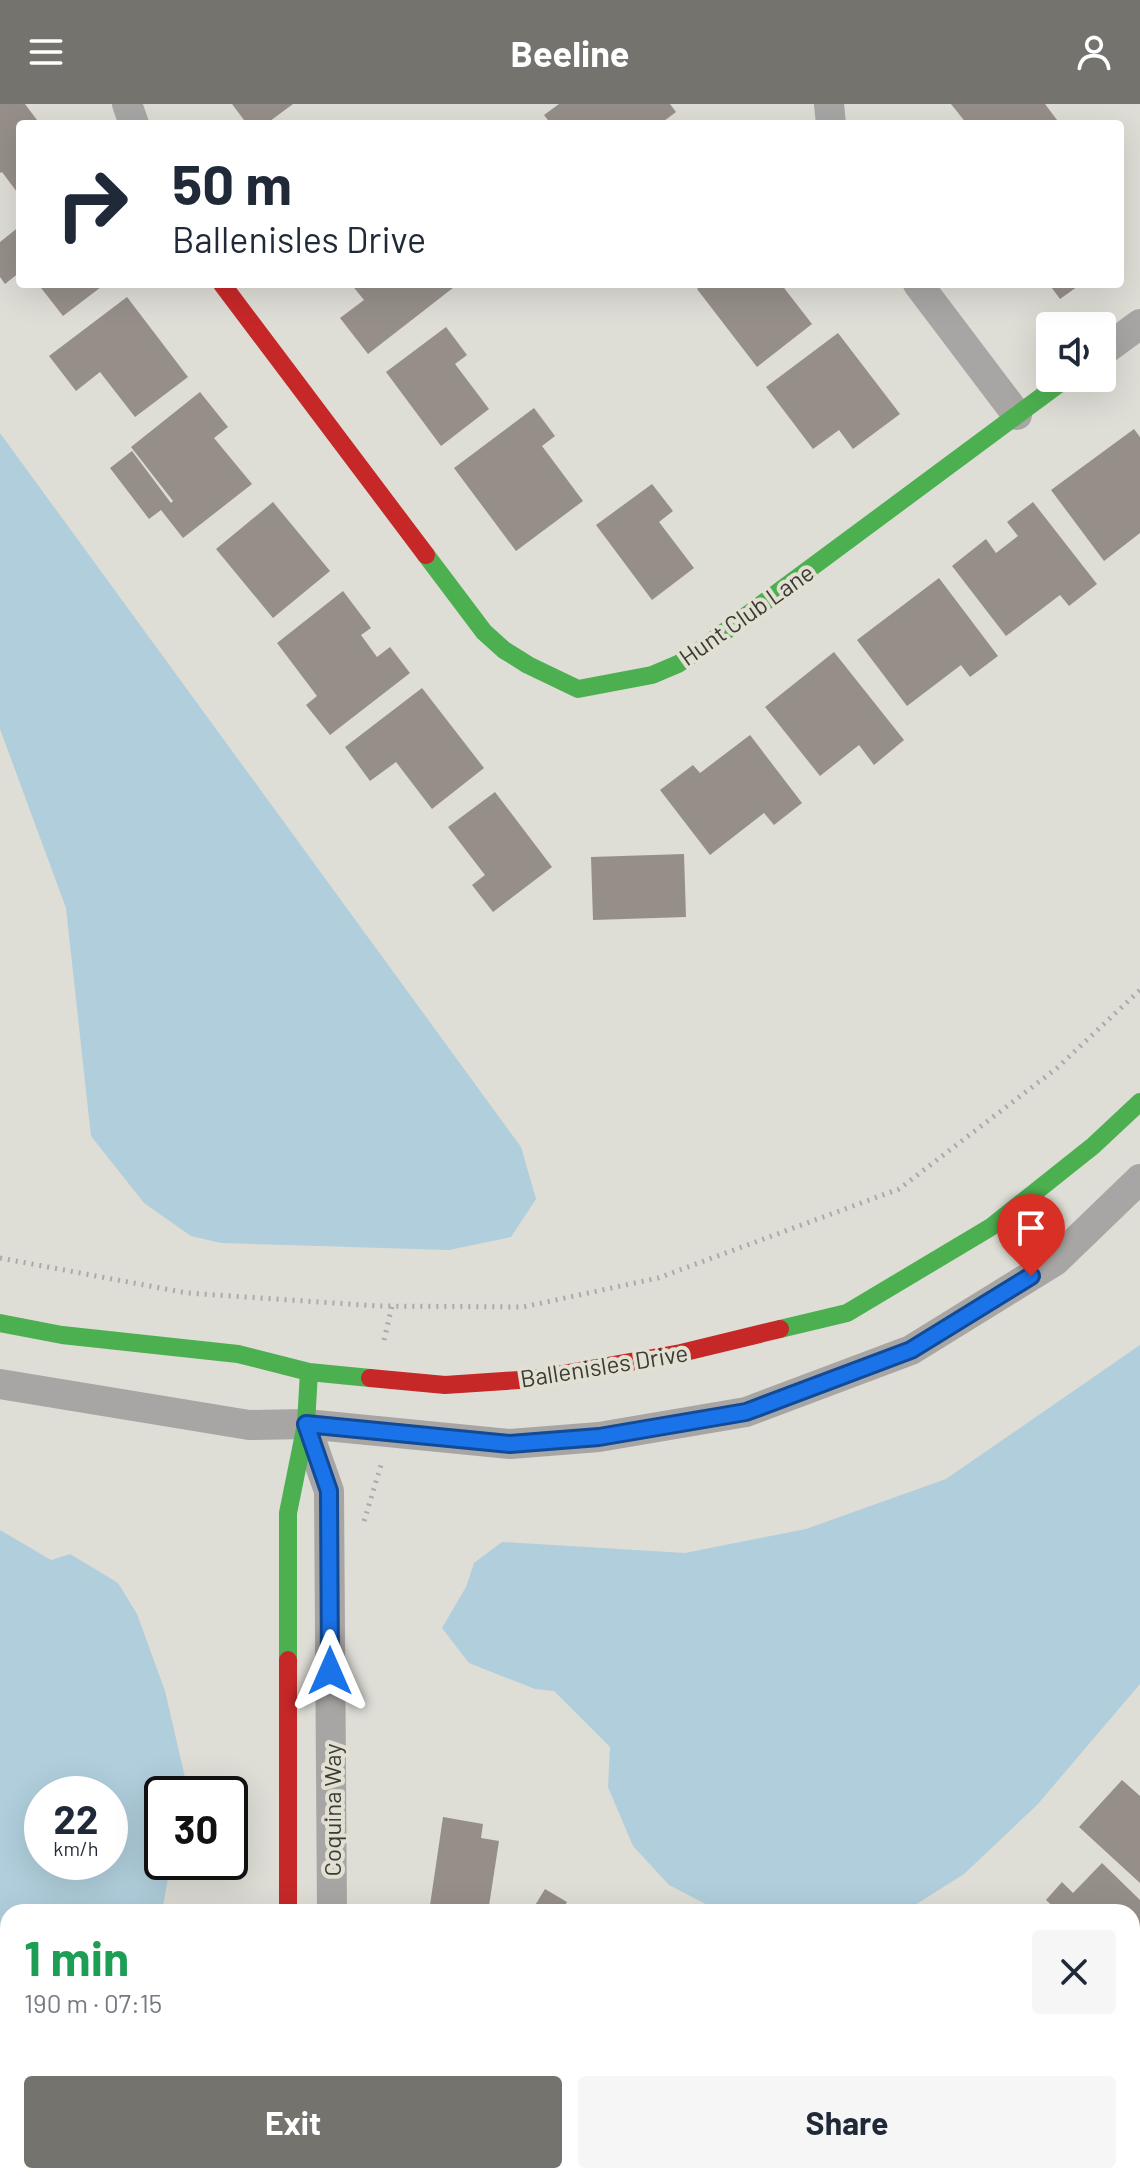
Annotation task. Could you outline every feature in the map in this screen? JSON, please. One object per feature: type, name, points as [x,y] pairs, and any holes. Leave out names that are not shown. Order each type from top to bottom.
[{"type":"street","name":"Hunt Club Lane","points":[[225,288],[484,632],[504,650],[528,665],[578,689],[652,675],[678,664],[1048,392]]},
{"type":"street","points":[[921,288],[1017,415]]},
{"type":"street","points":[[1116,342],[1140,324]]},
{"type":"street","name":"Ballenisles Drive","points":[[0,1323],[62,1335],[238,1354],[309,1372],[445,1385],[534,1379],[681,1353],[847,1313],[991,1227],[1093,1146],[1140,1102]]},
{"type":"street","points":[[0,1384],[249,1425],[306,1424],[510,1444],[599,1437],[746,1412],[911,1350],[1055,1261],[1140,1179]]},
{"type":"street","name":"Coquina Way","points":[[288,1904],[288,1513],[306,1424],[309,1372]]},
{"type":"street","name":"Coquina Way","points":[[306,1424],[329,1491],[332,1904]]},
{"type":"path","points":[[0,1258],[187,1293],[392,1306],[523,1307],[658,1278],[899,1189],[1057,1068],[1140,990]]},
{"type":"path","points":[[383,1346],[392,1306]]},
{"type":"water","points":[[0,433],[521,1147],[536,1199],[511,1237],[449,1250],[221,1243],[191,1236],[144,1203],[91,1136],[66,908],[0,729]]},
{"type":"water","points":[[1140,1345],[1140,1684],[1037,1805],[964,1874],[917,1904],[706,1904],[669,1885],[633,1846],[608,1787],[610,1747],[554,1691],[535,1689],[469,1663],[442,1628],[466,1587],[474,1563],[502,1542],[685,1553],[806,1529],[946,1479]]},
{"type":"water","points":[[0,1530],[51,1560],[70,1554],[118,1583],[137,1614],[165,1691],[185,1776],[144,1776],[144,1880],[168,1880],[163,1904],[0,1904]]},
{"type":"building","points":[[0,104],[25,104],[37,120],[16,120],[16,191],[0,173]]},
{"type":"building","points":[[232,104],[293,104],[271,120],[244,120]]},
{"type":"building","points":[[559,104],[670,104],[676,112],[665,120],[548,120],[544,115]]},
{"type":"building","points":[[951,104],[1045,104],[1057,120],[964,120]]},
{"type":"building","points":[[16,229],[16,275],[5,284],[0,277],[0,242]]},
{"type":"building","points":[[41,288],[100,288],[63,316]]},
{"type":"building","points":[[354,288],[453,288],[368,354],[340,318],[364,300]]},
{"type":"building","points":[[784,288],[812,324],[757,367],[697,289]]},
{"type":"building","points":[[1052,288],[1075,288],[1060,299]]},
{"type":"building","points":[[127,297],[188,377],[135,417],[100,372],[76,391],[49,356]]},
{"type":"building","points":[[446,327],[467,355],[455,364],[489,409],[441,446],[386,372]]},
{"type":"building","points":[[838,333],[900,414],[853,449],[839,430],[813,449],[766,387]]},
{"type":"building","points":[[200,392],[228,427],[214,438],[252,484],[183,538],[161,510],[149,519],[110,468],[132,451],[171,503],[173,501],[131,447]]},
{"type":"building","points":[[534,408],[555,436],[542,446],[583,501],[516,551],[454,468]]},
{"type":"building","points":[[1134,429],[1140,437],[1140,533],[1104,561],[1051,490]]},
{"type":"building","points":[[652,484],[673,511],[659,522],[694,568],[652,600],[596,525]]},
{"type":"building","points":[[273,502],[330,571],[273,618],[216,549]]},
{"type":"building","points":[[1033,502],[1097,584],[1069,606],[1060,595],[1006,636],[952,566],[986,539],[996,553],[1018,536],[1007,522]]},
{"type":"building","points":[[939,578],[998,656],[970,677],[961,665],[907,706],[857,640]]},
{"type":"building","points":[[343,591],[371,628],[361,635],[377,657],[390,647],[410,673],[330,735],[306,705],[317,696],[277,643]]},
{"type":"building","points":[[834,652],[904,740],[874,765],[859,745],[820,776],[765,707]]},
{"type":"building","points":[[422,688],[484,768],[432,809],[396,762],[370,781],[345,747]]},
{"type":"building","points":[[750,735],[802,803],[774,825],[764,813],[710,855],[660,790],[693,765],[700,773]]},
{"type":"building","points":[[495,792],[552,867],[493,912],[472,885],[485,875],[448,827]]},
{"type":"building","points":[[684,854],[686,917],[593,920],[591,857]]},
{"type":"building","points":[[1122,1780],[1140,1796],[1140,1883],[1079,1827]]},
{"type":"building","points":[[443,1817],[483,1824],[481,1838],[499,1841],[489,1904],[430,1904]]},
{"type":"building","points":[[1102,1863],[1140,1900],[1140,1904],[1050,1904],[1046,1900],[1062,1882],[1073,1893]]},
{"type":"building","points":[[545,1889],[567,1902],[566,1904],[536,1904]]},
{"type":"traffic: fast","points":[[426,555],[484,632],[504,650],[528,665],[578,689],[652,675],[700,650],[1048,392]]},
{"type":"traffic: fast","points":[[780,1329],[847,1313],[991,1227],[1093,1146],[1140,1102]]},
{"type":"traffic: fast","points":[[0,1323],[62,1335],[238,1354],[309,1372],[370,1378]]},
{"type":"traffic: fast","points":[[288,1660],[288,1513],[306,1424],[309,1372]]},
{"type":"traffic: jam","points":[[225,288],[426,555]]},
{"type":"traffic: jam","points":[[370,1378],[445,1385],[534,1379],[681,1353],[780,1329]]},
{"type":"traffic: jam","points":[[288,1660],[288,1904]]},
{"type":"route","points":[[330,1671],[329,1491],[306,1424],[510,1444],[599,1437],[746,1412],[911,1350],[1031,1276]]}]
